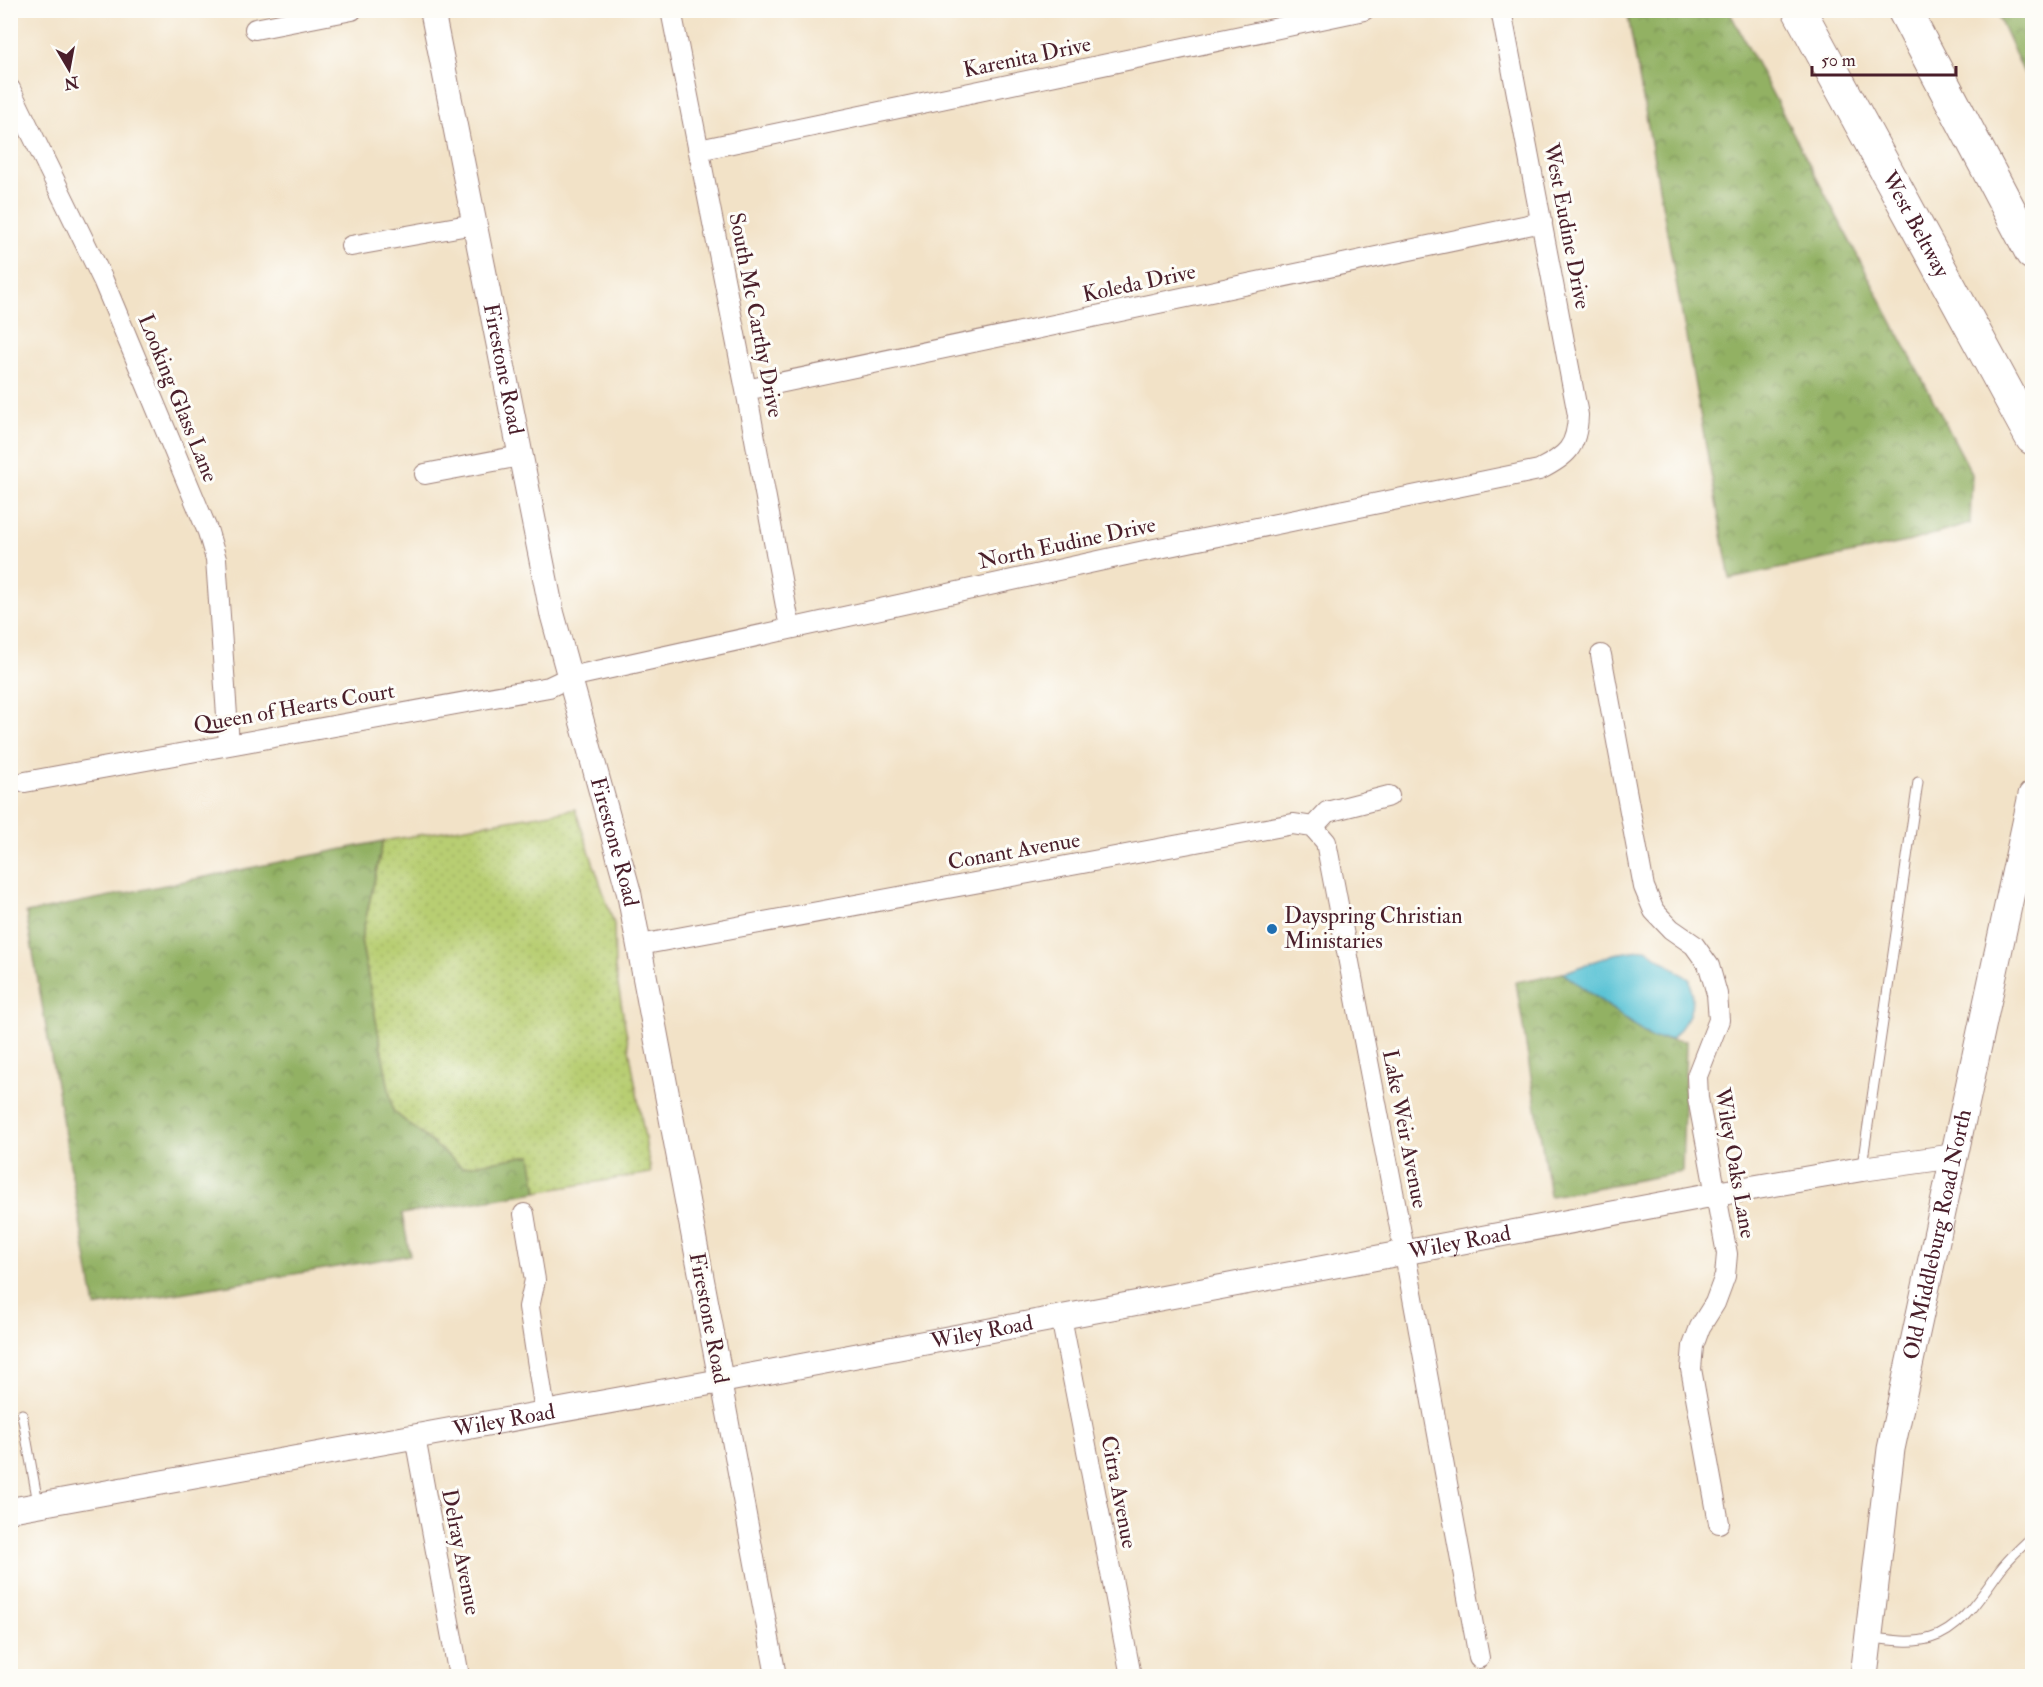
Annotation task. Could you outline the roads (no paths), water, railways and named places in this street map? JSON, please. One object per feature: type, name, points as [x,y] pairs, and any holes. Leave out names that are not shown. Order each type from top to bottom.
[{"type":"highway","name":"West Beltway","points":[[1799,10],[2032,438]]},
{"type":"highway","points":[[1904,10],[2032,253]]},
{"type":"main road","name":"Old Middleburg Road North","points":[[1864,1677],[1891,1449],[2032,795]]},
{"type":"street","points":[[255,29],[352,10]]},
{"type":"street","name":"Firestone Road","points":[[432,10],[552,613],[629,893],[640,945],[776,1677]]},
{"type":"street","name":"South Mc Carthy Drive","points":[[671,10],[790,628]]},
{"type":"street","name":"Karenita Drive","points":[[699,150],[1364,10]]},
{"type":"street","name":"West Eudine Drive","points":[[1501,10],[1578,415],[1577,434],[1570,448]]},
{"type":"street","name":"Looking Glass Lane","points":[[10,89],[103,280],[208,532],[216,559],[229,744]]},
{"type":"street","name":"Koleda Drive","points":[[746,390],[1542,222]]},
{"type":"street","points":[[351,246],[474,224]]},
{"type":"street","name":"North Eudine Drive","points":[[570,677],[1135,552],[1539,470],[1557,461],[1570,448]]},
{"type":"street","points":[[425,474],[520,456]]},
{"type":"street","name":"Wiley Oaks Lane","points":[[1601,655],[1644,888],[1654,911],[1671,929],[1694,945],[1709,966],[1718,994],[1719,1020],[1697,1076],[1698,1098],[1727,1254],[1725,1276],[1715,1303],[1696,1336],[1691,1369],[1719,1523]]},
{"type":"street","name":"Queen of Hearts Court","points":[[25,782],[549,687],[570,677]]},
{"type":"street","points":[[1313,827],[1327,812],[1389,796]]},
{"type":"street","name":"Conant Avenue","points":[[640,945],[1293,824],[1313,827]]},
{"type":"street","name":"Lake Weir Avenue","points":[[1313,827],[1326,842],[1479,1658]]},
{"type":"street","name":"Wiley Road","points":[[10,1510],[721,1381],[1716,1194],[1955,1156]]},
{"type":"street","points":[[524,1214],[535,1280],[530,1307],[545,1412]]},
{"type":"street","name":"Citra Avenue","points":[[1061,1317],[1131,1677]]},
{"type":"street","name":"Delray Avenue","points":[[415,1437],[459,1677]]},
{"type":"lane","points":[[1862,1169],[1918,782]]},
{"type":"lane","points":[[22,1414],[38,1505]]},
{"type":"lane","points":[[1868,1638],[1910,1642],[1934,1638],[1965,1615],[2000,1569],[2032,1537]]},
{"type":"water","points":[[1646,949],[1690,980],[1692,1006],[1684,1024],[1672,1039],[1652,1038],[1563,973],[1614,954]]},
{"type":"place","name":"Dayspring Christian Ministaries","points":[[1272,929]]}]
